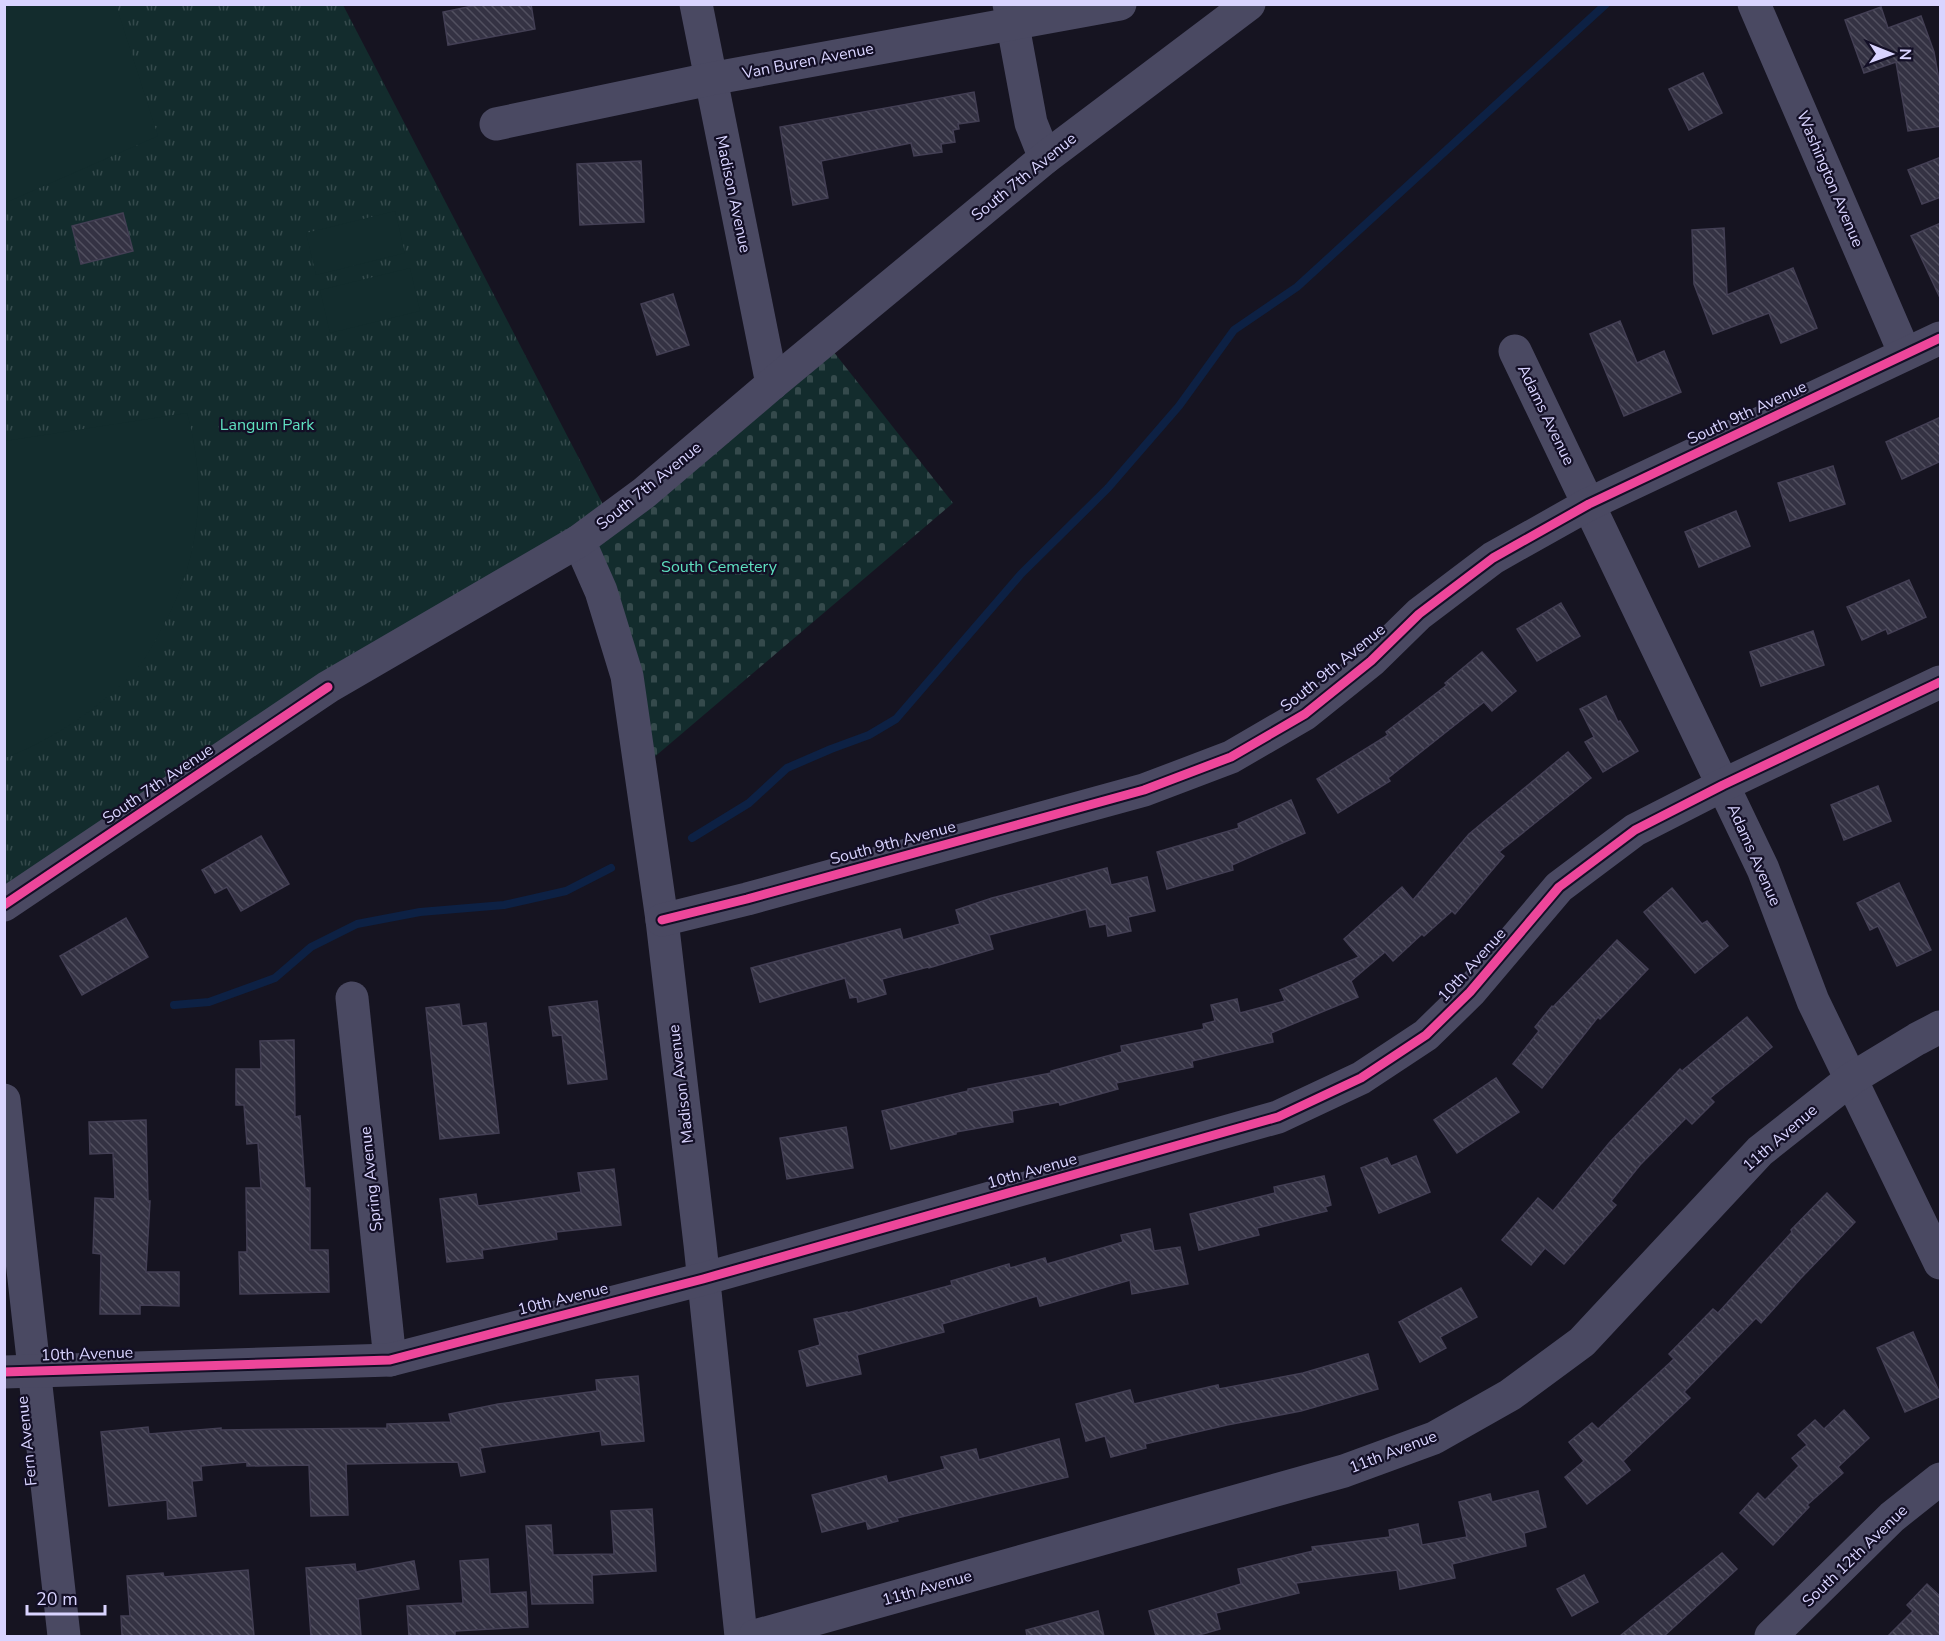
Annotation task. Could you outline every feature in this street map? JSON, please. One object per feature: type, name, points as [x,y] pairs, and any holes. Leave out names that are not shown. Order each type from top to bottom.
[{"type":"street","name":"Madison Avenue","points":[[696,4],[772,384]]},
{"type":"street","name":"Van Buren Avenue","points":[[496,124],[1011,14],[1120,4]]},
{"type":"street","name":"South 7th Avenue","points":[[4,905],[328,687],[579,541],[644,493],[1046,158],[1249,4]]},
{"type":"street","name":"Washington Avenue","points":[[1754,4],[1905,354]]},
{"type":"street","points":[[1011,14],[1031,123],[1046,158]]},
{"type":"street","name":"South 9th Avenue","points":[[662,920],[747,899],[1144,790],[1231,757],[1305,714],[1371,660],[1419,614],[1493,558],[1590,504],[1941,338]]},
{"type":"street","name":"Adams Avenue","points":[[1515,351],[1763,869],[1813,1001],[1941,1263]]},
{"type":"street","name":"Madison Avenue","points":[[579,541],[601,591],[627,676],[662,920],[741,1636]]},
{"type":"street","name":"10th Avenue","points":[[19,1371],[390,1360],[703,1279],[1278,1117],[1361,1078],[1426,1035],[1470,992],[1559,887],[1635,831],[1723,784],[1941,682]]},
{"type":"street","name":"Spring Avenue","points":[[352,998],[390,1360]]},
{"type":"street","name":"11th Avenue","points":[[755,1636],[1344,1470],[1434,1438],[1510,1395],[1582,1342],[1760,1151],[1851,1079],[1941,1027]]},
{"type":"street","name":"Fern Avenue","points":[[4,1100],[19,1371],[64,1636]]},
{"type":"street","name":"South 12th Avenue","points":[[1771,1636],[1892,1517],[1941,1479]]},
{"type":"green space","points":[[5,4],[116,5],[158,136],[5,203]]},
{"type":"green space","name":"Langum Park","points":[[5,5],[343,5],[610,518],[5,906]]},
{"type":"green space","points":[[395,211],[405,253],[316,275],[306,233]]},
{"type":"green space","points":[[410,268],[420,311],[330,333],[320,290]]},
{"type":"green space","name":"South Cemetery","points":[[829,346],[953,503],[645,765],[587,542]]},
{"type":"green space","points":[[187,413],[194,441],[197,469],[197,523],[185,576],[159,634],[137,668],[119,687],[57,733],[5,758],[5,441]]},
{"type":"building","points":[[482,4],[531,4],[535,29],[448,45],[443,12]]},
{"type":"building","points":[[1881,7],[1888,28],[1921,16],[1934,52],[1941,91],[1941,126],[1908,131],[1896,62],[1864,73],[1845,20]]},
{"type":"building","points":[[1703,73],[1722,113],[1689,130],[1669,89]]},
{"type":"building","points":[[974,92],[979,121],[958,124],[959,129],[953,130],[955,142],[941,144],[942,152],[914,156],[911,143],[821,161],[828,198],[793,205],[780,127]]},
{"type":"building","points":[[1941,157],[1941,197],[1922,204],[1908,170]]},
{"type":"building","points":[[641,161],[644,222],[580,225],[577,164]]},
{"type":"building","points":[[123,213],[133,251],[81,264],[72,226]]},
{"type":"building","points":[[1941,223],[1941,300],[1911,236]]},
{"type":"building","points":[[1724,228],[1727,295],[1793,268],[1817,328],[1781,343],[1769,313],[1713,334],[1694,284],[1692,230]]},
{"type":"building","points":[[673,294],[689,345],[657,355],[641,304]]},
{"type":"building","points":[[1620,321],[1637,363],[1664,351],[1681,392],[1624,416],[1590,334]]},
{"type":"building","points":[[1941,417],[1941,461],[1902,479],[1886,442]]},
{"type":"building","points":[[1833,466],[1845,504],[1790,521],[1778,483]]},
{"type":"building","points":[[1736,511],[1750,546],[1699,567],[1685,532]]},
{"type":"building","points":[[1909,580],[1926,617],[1888,634],[1886,629],[1862,640],[1847,607]]},
{"type":"building","points":[[1561,603],[1580,636],[1537,661],[1517,629]]},
{"type":"building","points":[[1813,631],[1824,665],[1761,686],[1750,652]]},
{"type":"building","points":[[1482,652],[1516,691],[1492,711],[1484,702],[1388,778],[1390,781],[1338,813],[1317,779],[1388,735],[1386,732],[1447,685],[1445,683]]},
{"type":"building","points":[[1606,696],[1618,722],[1620,721],[1638,751],[1603,772],[1585,742],[1594,737],[1580,709]]},
{"type":"building","points":[[1568,752],[1591,778],[1499,852],[1504,856],[1455,914],[1452,911],[1424,936],[1422,934],[1393,961],[1385,952],[1351,981],[1358,997],[1271,1033],[1273,1042],[1192,1061],[1193,1067],[1116,1083],[1118,1089],[1060,1105],[1059,1102],[1012,1111],[1013,1122],[956,1132],[956,1134],[891,1149],[882,1111],[968,1091],[968,1089],[1051,1073],[1051,1071],[1122,1052],[1121,1046],[1204,1029],[1203,1024],[1215,1021],[1211,1005],[1237,999],[1240,1013],[1285,1001],[1280,990],[1359,957],[1344,939],[1402,887],[1413,900],[1469,834]]},
{"type":"building","points":[[1878,786],[1891,821],[1844,840],[1831,805]]},
{"type":"building","points":[[1291,800],[1305,833],[1232,865],[1233,870],[1167,889],[1157,852],[1239,828],[1238,824]]},
{"type":"building","points":[[261,836],[289,884],[241,911],[227,887],[215,893],[202,870]]},
{"type":"building","points":[[1107,868],[1111,885],[1147,877],[1155,911],[1128,917],[1131,931],[1108,936],[1106,924],[1090,927],[1086,909],[989,935],[993,949],[882,979],[886,994],[858,1002],[857,997],[850,998],[845,978],[760,1002],[751,968],[900,929],[903,940],[960,924],[956,910],[992,898]]},
{"type":"building","points":[[1899,883],[1931,950],[1897,966],[1878,926],[1870,930],[1857,903]]},
{"type":"building","points":[[1672,888],[1702,924],[1707,921],[1728,946],[1695,973],[1644,912]]},
{"type":"building","points":[[126,918],[148,957],[82,995],[60,956]]},
{"type":"building","points":[[1617,940],[1648,969],[1600,1019],[1598,1017],[1542,1088],[1513,1064],[1539,1031],[1535,1027],[1552,1006]]},
{"type":"building","points":[[597,1001],[607,1079],[568,1084],[562,1035],[553,1036],[549,1007]]},
{"type":"building","points":[[459,1004],[462,1026],[486,1023],[499,1133],[440,1139],[426,1008]]},
{"type":"building","points":[[1747,1017],[1772,1047],[1710,1098],[1714,1102],[1692,1124],[1686,1118],[1640,1165],[1611,1201],[1616,1205],[1564,1264],[1545,1248],[1531,1265],[1502,1240],[1538,1198],[1553,1211],[1610,1142],[1680,1069],[1682,1071]]},
{"type":"building","points":[[294,1040],[295,1117],[300,1116],[305,1188],[310,1188],[310,1250],[328,1250],[329,1292],[240,1294],[239,1252],[247,1252],[246,1188],[261,1188],[258,1143],[247,1144],[244,1105],[236,1105],[236,1069],[261,1069],[260,1041]]},
{"type":"building","points":[[1496,1078],[1519,1112],[1457,1153],[1434,1120]]},
{"type":"building","points":[[146,1120],[148,1201],[150,1201],[146,1272],[179,1272],[179,1306],[140,1305],[140,1314],[100,1314],[101,1254],[93,1253],[95,1198],[115,1199],[113,1153],[90,1154],[89,1122]]},
{"type":"building","points":[[846,1127],[853,1168],[787,1179],[780,1138]]},
{"type":"building","points":[[1416,1156],[1430,1192],[1379,1213],[1361,1168],[1387,1158],[1391,1166]]},
{"type":"building","points":[[614,1169],[621,1225],[556,1232],[557,1239],[482,1250],[483,1258],[447,1262],[440,1199],[476,1194],[478,1206],[581,1192],[578,1173]]},
{"type":"building","points":[[1324,1176],[1331,1205],[1325,1207],[1327,1211],[1257,1228],[1259,1235],[1199,1250],[1190,1214],[1275,1193],[1274,1187]]},
{"type":"building","points":[[1827,1193],[1855,1222],[1761,1323],[1756,1318],[1684,1392],[1690,1398],[1623,1461],[1630,1470],[1587,1504],[1565,1477],[1584,1461],[1569,1442],[1592,1423],[1598,1429],[1674,1359],[1669,1354],[1713,1309],[1718,1313]]},
{"type":"building","points":[[1150,1229],[1154,1251],[1180,1247],[1188,1284],[1132,1294],[1130,1280],[1040,1306],[1037,1296],[942,1324],[944,1332],[857,1355],[861,1374],[807,1386],[799,1351],[820,1345],[814,1319],[847,1313],[952,1285],[951,1281],[1009,1264],[1010,1268],[1045,1258],[1047,1264],[1123,1242],[1121,1235]]},
{"type":"building","points":[[1461,1288],[1477,1317],[1440,1337],[1446,1348],[1420,1362],[1399,1322]]},
{"type":"building","points":[[1913,1332],[1941,1396],[1905,1412],[1877,1348]]},
{"type":"building","points":[[1368,1354],[1378,1389],[1301,1411],[1145,1444],[1146,1448],[1111,1457],[1105,1436],[1086,1441],[1076,1404],[1130,1390],[1134,1404],[1218,1385],[1219,1389],[1303,1373]]},
{"type":"building","points":[[638,1376],[644,1441],[602,1445],[600,1431],[480,1448],[485,1472],[461,1476],[458,1462],[346,1464],[348,1515],[311,1516],[309,1465],[247,1466],[247,1462],[201,1466],[202,1480],[192,1481],[196,1516],[168,1519],[167,1500],[109,1506],[101,1432],[148,1427],[149,1434],[221,1428],[221,1430],[387,1428],[387,1424],[451,1422],[449,1414],[498,1404],[597,1391],[596,1380]]},
{"type":"building","points":[[1844,1410],[1869,1438],[1838,1467],[1843,1473],[1807,1505],[1809,1507],[1773,1545],[1740,1513],[1758,1493],[1765,1500],[1799,1466],[1792,1458],[1807,1445],[1798,1435],[1815,1420],[1824,1429]]},
{"type":"building","points":[[1059,1439],[1068,1477],[897,1518],[898,1521],[868,1529],[866,1521],[822,1532],[812,1495],[886,1476],[888,1483],[945,1469],[941,1457],[976,1449],[979,1460]]},
{"type":"building","points":[[1538,1491],[1546,1527],[1524,1533],[1526,1546],[1452,1564],[1455,1578],[1400,1589],[1397,1570],[1296,1583],[1299,1593],[1216,1613],[1220,1629],[1196,1636],[1156,1636],[1149,1611],[1241,1584],[1238,1569],[1313,1551],[1312,1547],[1390,1537],[1389,1530],[1418,1524],[1422,1545],[1467,1537],[1459,1502],[1490,1494],[1492,1502]]},
{"type":"building","points":[[652,1509],[656,1571],[592,1575],[593,1603],[532,1604],[526,1526],[551,1525],[553,1555],[614,1554],[611,1511]]},
{"type":"building","points":[[1722,1553],[1737,1569],[1664,1636],[1620,1636]]},
{"type":"building","points":[[488,1559],[490,1594],[526,1592],[528,1627],[455,1631],[455,1636],[409,1636],[407,1606],[463,1603],[460,1561]]},
{"type":"building","points":[[414,1561],[419,1589],[358,1599],[361,1636],[311,1636],[306,1568],[355,1564],[356,1572]]},
{"type":"building","points":[[248,1570],[254,1636],[122,1636],[121,1616],[130,1616],[127,1576],[163,1573],[164,1577]]},
{"type":"building","points":[[1584,1575],[1598,1602],[1572,1616],[1557,1589]]},
{"type":"building","points":[[1927,1584],[1941,1597],[1941,1636],[1888,1636],[1913,1611],[1907,1605]]},
{"type":"building","points":[[1098,1611],[1104,1636],[1027,1636],[1026,1630]]},
{"type":"waterway","points":[[692,838],[749,803],[787,768],[869,735],[896,719],[1021,574],[1108,488],[1179,406],[1234,330],[1297,287],[1606,4]]},
{"type":"waterway","points":[[174,1005],[209,1002],[275,978],[311,947],[357,924],[420,912],[504,905],[566,891],[611,868]]},
{"type":"cycle path","points":[[662,920],[747,899],[1144,790],[1231,757],[1305,714],[1371,661],[1419,614],[1493,558],[1589,504],[1940,338]]},
{"type":"cycle path","points":[[4,1372],[390,1360],[703,1279],[1278,1117],[1361,1078],[1426,1035],[1470,992],[1559,887],[1635,830],[1723,785],[1940,682]]},
{"type":"cycle path","points":[[4,905],[328,687]]}]
